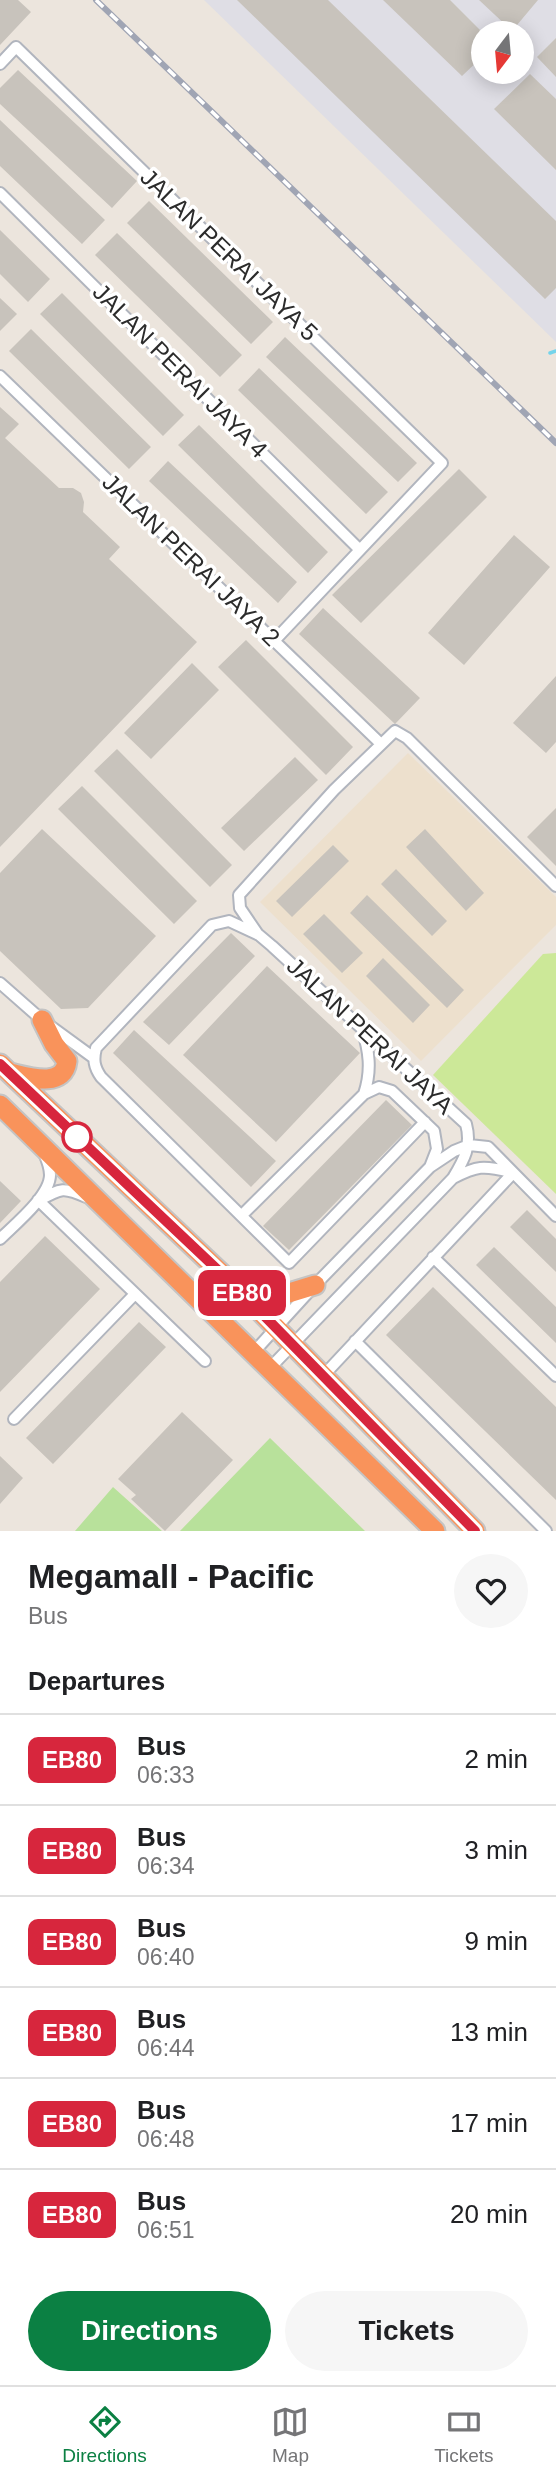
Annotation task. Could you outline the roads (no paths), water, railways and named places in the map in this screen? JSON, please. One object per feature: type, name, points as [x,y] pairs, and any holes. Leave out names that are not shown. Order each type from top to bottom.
[{"type":"highway","points":[[4,1068],[37,1079],[51,1079],[66,1070],[67,1061],[54,1044],[42,1020]]},
{"type":"highway","points":[[4,1068],[239,1290],[475,1531]]},
{"type":"highway","points":[[0,1105],[435,1531]]},
{"type":"highway","points":[[239,1290],[279,1296],[315,1285]]},
{"type":"street","name":"JALAN PERAI JAYA 5","points":[[0,64],[16,47],[442,463],[360,550]]},
{"type":"street","name":"JALAN PERAI JAYA 4","points":[[0,193],[360,550]]},
{"type":"street","name":"JALAN PERAI JAYA 2","points":[[0,376],[381,744]]},
{"type":"street","points":[[274,641],[360,550]]},
{"type":"street","points":[[259,935],[240,908],[239,895],[334,790],[395,732],[402,734],[556,886]]},
{"type":"street","points":[[259,935],[229,921],[212,925],[96,1048],[96,1069],[102,1077],[289,1262],[425,1122]]},
{"type":"street","name":"JALAN PERAI JAYA","points":[[259,935],[466,1124],[469,1144]]},
{"type":"street","points":[[0,983],[42,1020],[94,1058]]},
{"type":"street","points":[[362,1028],[370,1063],[364,1094]]},
{"type":"street","points":[[364,1094],[379,1087],[393,1091],[434,1131],[438,1149],[430,1167]]},
{"type":"street","name":"JALAN PERAI JAYA","points":[[242,1215],[364,1094]]},
{"type":"street","points":[[466,1124],[556,1216]]},
{"type":"street","points":[[253,1353],[430,1167],[469,1144],[488,1147]]},
{"type":"street","points":[[269,1369],[453,1178],[466,1157],[469,1144]]},
{"type":"street","points":[[0,1239],[38,1200],[50,1177],[43,1147]]},
{"type":"street","points":[[453,1178],[476,1167],[513,1173]]},
{"type":"street","points":[[323,1376],[513,1173]]},
{"type":"street","points":[[38,1200],[66,1189],[98,1203]]},
{"type":"street","points":[[38,1200],[205,1361]]},
{"type":"street","points":[[433,1257],[556,1376]]},
{"type":"street","points":[[14,1419],[135,1294]]},
{"type":"street","points":[[355,1340],[546,1531]]},
{"type":"waterway","points":[[550,353],[556,351]]},
{"type":"railway","points":[[96,0],[556,443]]}]
